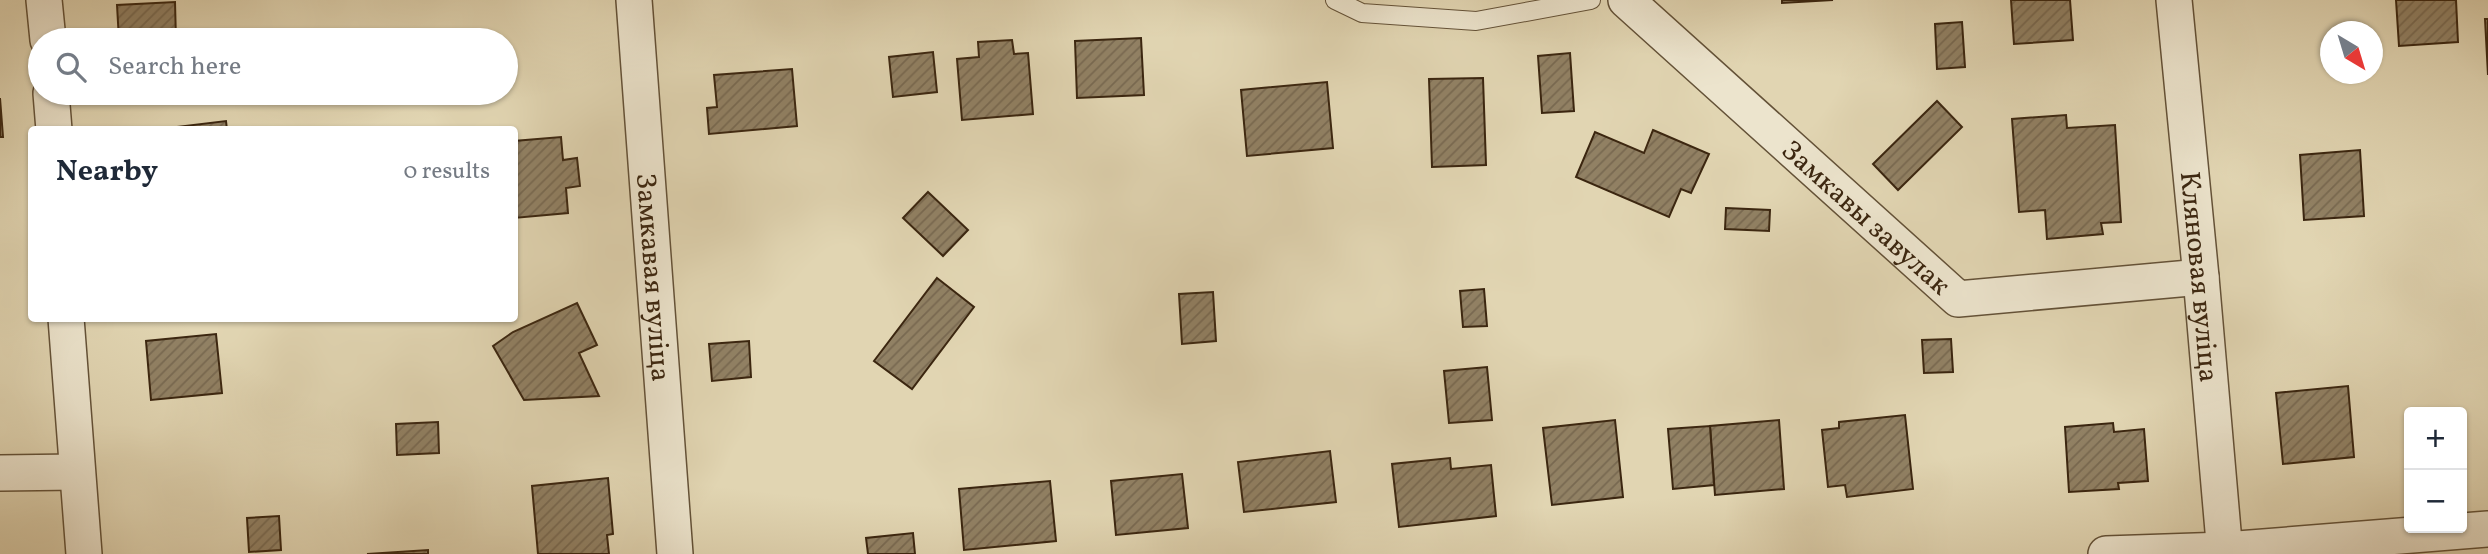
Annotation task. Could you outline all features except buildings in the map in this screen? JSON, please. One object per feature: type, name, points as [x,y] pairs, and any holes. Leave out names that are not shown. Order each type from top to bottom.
[{"type":"street","points":[[44,0],[47,28]]},
{"type":"street","name":"Замкавая вуліца","points":[[634,0],[675,554]]},
{"type":"street","name":"Замкавы завулак","points":[[1626,0],[1958,299],[2201,277]]},
{"type":"street","name":"Кляновая вуліца","points":[[2174,0],[2225,552]]},
{"type":"street","points":[[52,105],[54,126]]},
{"type":"street","points":[[66,322],[84,554]]},
{"type":"street","points":[[0,473],[76,472]]},
{"type":"street","points":[[2106,554],[2225,552],[2488,530]]},
{"type":"lane","points":[[1335,0],[1362,13],[1476,21],[1591,0]]}]
